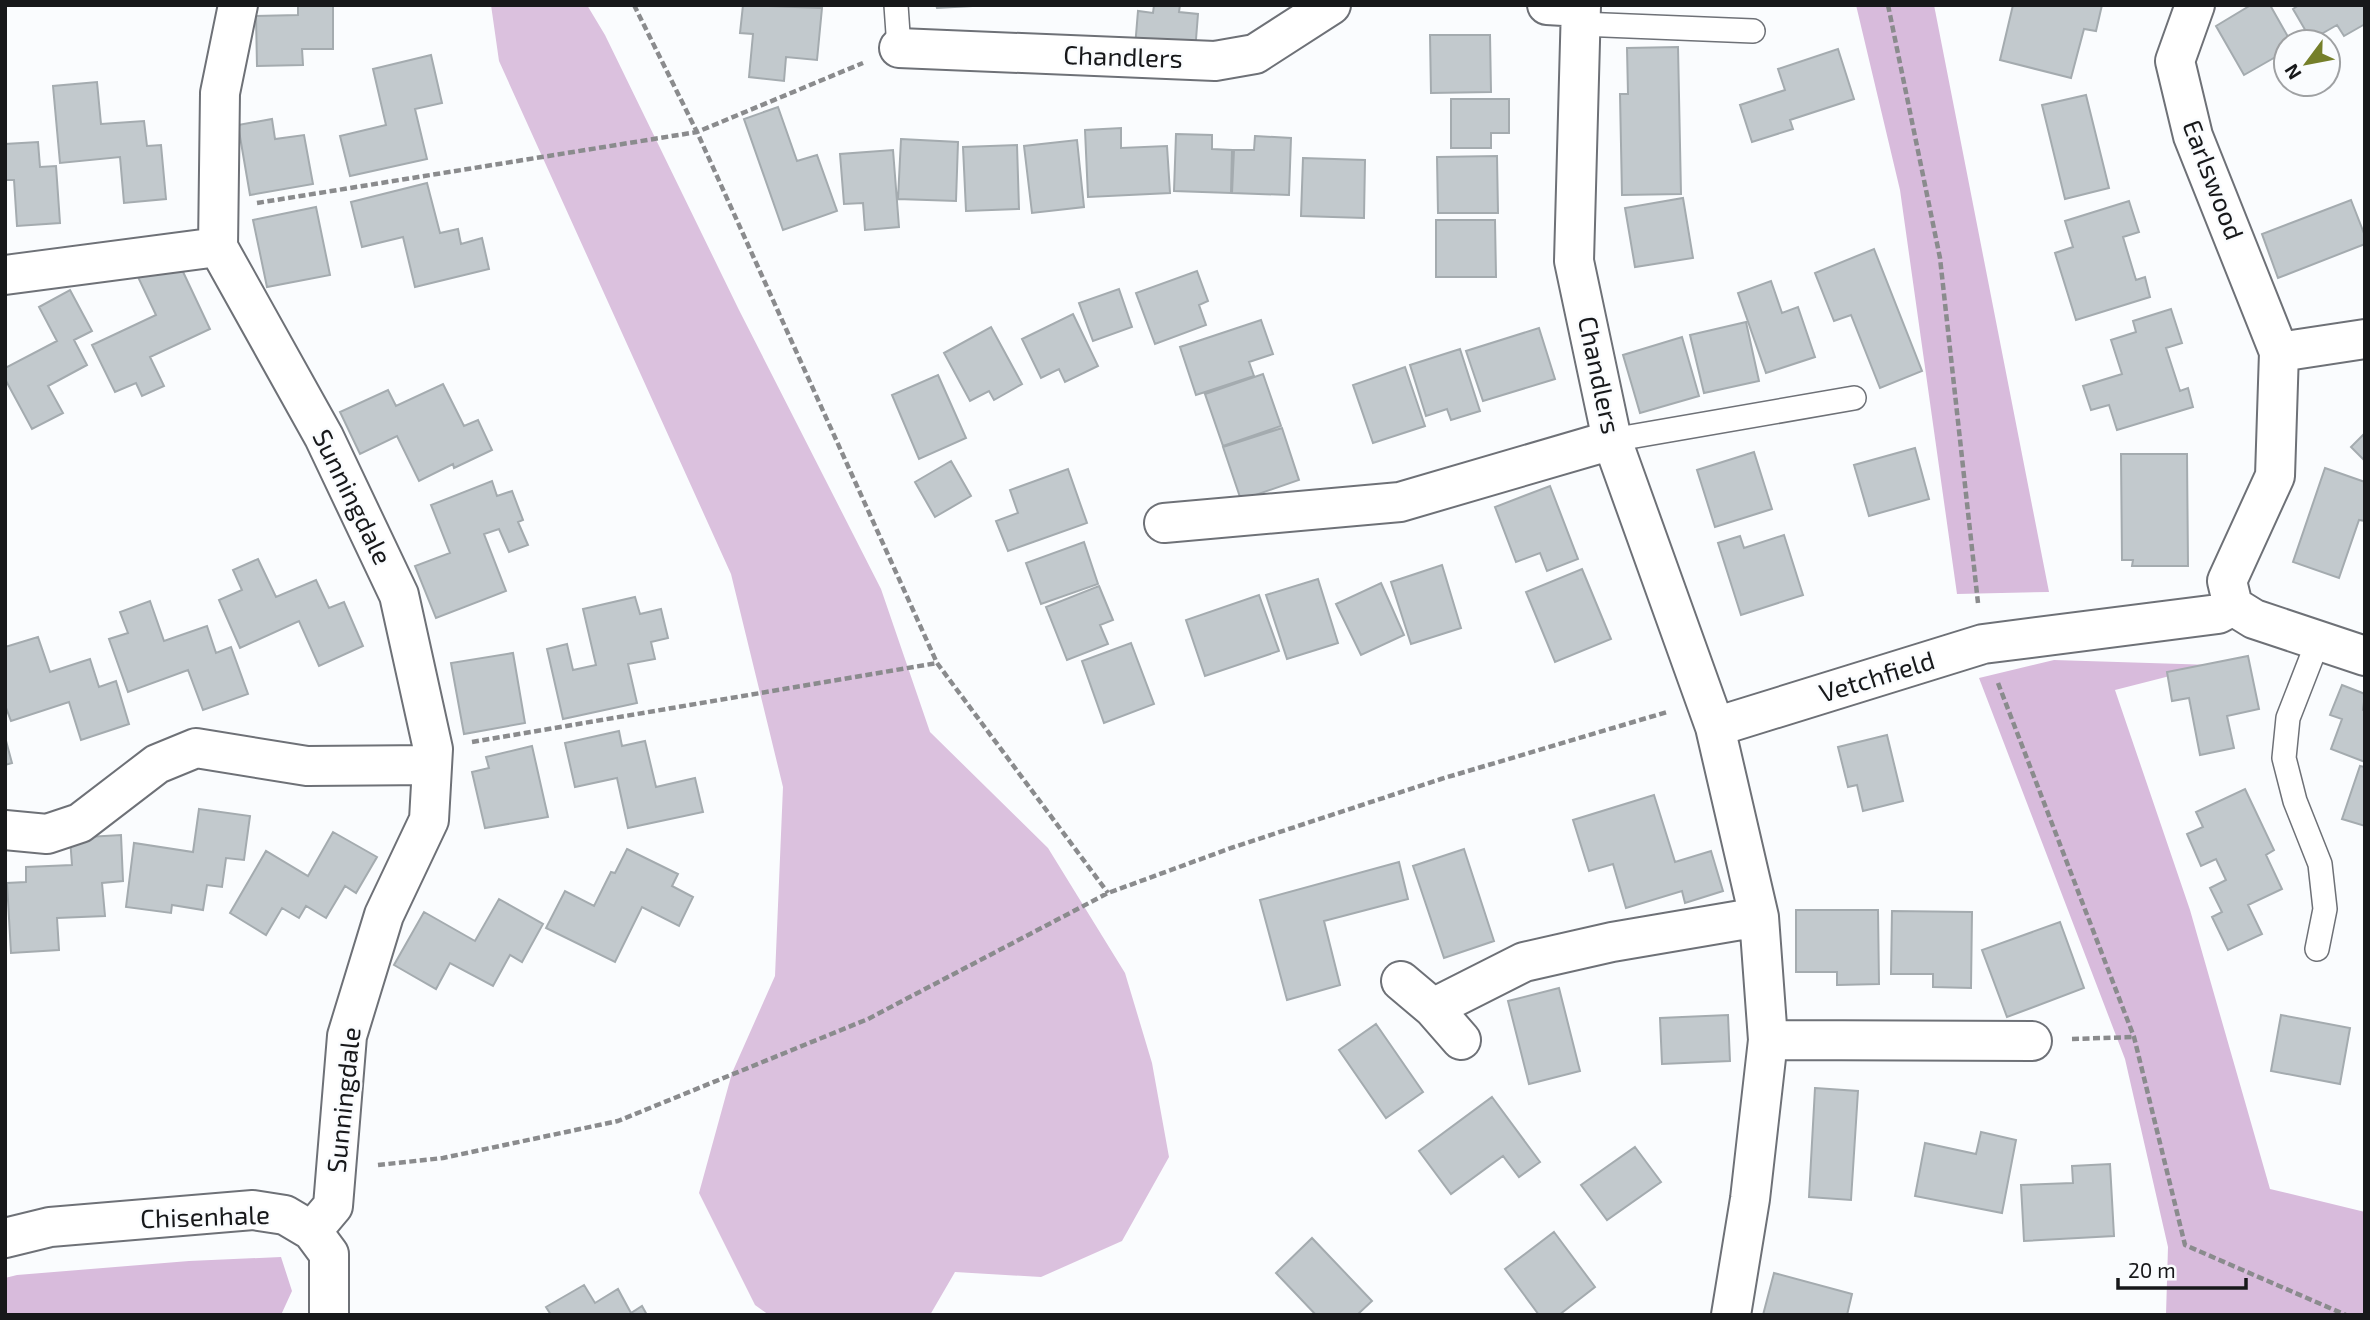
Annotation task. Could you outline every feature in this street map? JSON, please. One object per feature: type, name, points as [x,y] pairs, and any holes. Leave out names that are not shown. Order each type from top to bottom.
[{"type":"street","points":[[5,275],[218,247],[220,93],[238,5]]},
{"type":"street","name":"Chandlers","points":[[899,48],[1215,61],[1255,54],[1331,5]]},
{"type":"street","name":"Earlswood","points":[[2195,5],[2175,61],[2193,136],[2279,352],[2275,476],[2227,581],[2233,606]]},
{"type":"street","name":"Chandlers","points":[[1572,10],[1574,261],[1612,440],[1710,714]]},
{"type":"street","name":"Sunningdale","points":[[218,247],[324,437],[399,595],[432,757],[429,820],[384,915],[347,1036],[333,1206],[312,1231]]},
{"type":"street","points":[[2279,352],[2365,339]]},
{"type":"street","points":[[1164,523],[1400,502],[1612,440]]},
{"type":"street","points":[[2233,606],[2254,619],[2365,656]]},
{"type":"street","name":"Vetchfield","points":[[1710,714],[1983,644],[2218,614],[2233,606]]},
{"type":"street","points":[[1710,714],[1759,917],[1768,1040],[1750,1199],[1731,1315]]},
{"type":"street","points":[[5,830],[47,834],[80,823],[157,764],[196,748],[307,765],[432,757]]},
{"type":"street","points":[[1433,1008],[1524,962],[1612,942],[1759,917]]},
{"type":"street","points":[[1401,981],[1433,1008],[1461,1040]]},
{"type":"street","points":[[1768,1040],[2032,1041]]},
{"type":"street","name":"Chisenhale","points":[[5,1238],[50,1227],[253,1210],[285,1215],[312,1231]]},
{"type":"street","points":[[312,1231],[329,1254],[329,1315]]},
{"type":"lane","points":[[896,5],[899,48]]},
{"type":"lane","points":[[1572,10],[1753,31]]},
{"type":"lane","points":[[1612,440],[1854,398]]},
{"type":"lane","points":[[2317,948],[2325,909],[2320,864],[2295,801],[2284,758],[2288,718],[2318,640]]},
{"type":"path","points":[[634,5],[696,132],[937,663],[1108,893]]},
{"type":"path","points":[[1888,5],[1940,258],[1983,644],[2134,1037],[2185,1245],[2346,1315]]},
{"type":"path","points":[[220,209],[696,132],[899,48]]},
{"type":"path","points":[[432,757],[937,663]]},
{"type":"path","points":[[365,1166],[443,1158],[618,1121],[868,1019],[1108,893],[1231,848],[1428,783],[1710,714]]},
{"type":"path","points":[[2032,1041],[2134,1037]]},
{"type":"shaded area","points":[[491,5],[587,5],[605,35],[739,310],[881,589],[930,732],[1048,848],[1125,973],[1152,1063],[1169,1157],[1122,1241],[1041,1277],[955,1272],[930,1315],[769,1315],[755,1305],[699,1193],[732,1073],[775,976],[783,787],[731,574],[499,61]]},
{"type":"shaded area","points":[[1856,5],[1934,5],[2049,592],[1957,594],[1900,190]]},
{"type":"shaded area","points":[[2054,660],[2213,665],[2115,690],[2190,910],[2270,1189],[2365,1212],[2365,1315],[2166,1315],[2168,1247],[2125,1059],[1979,678]]},
{"type":"shaded area","points":[[281,1257],[292,1291],[281,1315],[5,1315],[5,1278],[17,1275],[189,1261]]},
{"type":"building","points":[[298,5],[333,5],[333,49],[302,49],[303,65],[257,66],[256,16],[298,15]]},
{"type":"building","points":[[743,5],[822,8],[817,60],[786,57],[784,81],[749,77],[753,34],[740,33]]},
{"type":"building","points":[[936,5],[991,5],[937,8]]},
{"type":"building","points":[[1154,5],[1180,5],[1179,12],[1198,14],[1195,52],[1135,47],[1138,11],[1153,13]]},
{"type":"building","points":[[2013,5],[2102,5],[2096,31],[2084,29],[2071,78],[2000,60]]},
{"type":"building","points":[[2251,5],[2270,5],[2283,28],[2272,28],[2272,59],[2244,75],[2216,26]]},
{"type":"building","points":[[2299,5],[2365,5],[2365,24],[2344,36],[2342,28],[2337,25],[2332,28],[2304,28],[2293,9]]},
{"type":"building","points":[[1430,35],[1490,35],[1491,92],[1431,93]]},
{"type":"building","points":[[1678,47],[1681,194],[1622,195],[1620,94],[1628,94],[1627,48]]},
{"type":"building","points":[[1838,49],[1854,99],[1790,120],[1793,129],[1752,142],[1740,105],[1785,90],[1778,69]]},
{"type":"building","points":[[431,55],[442,103],[415,109],[427,159],[350,176],[340,136],[386,125],[373,69]]},
{"type":"building","points":[[97,82],[101,124],[144,121],[147,146],[161,145],[166,199],[124,203],[120,157],[60,163],[53,86]]},
{"type":"building","points":[[2086,95],[2109,188],[2065,199],[2042,105]]},
{"type":"building","points":[[1451,99],[1509,99],[1509,133],[1491,133],[1491,148],[1451,148]]},
{"type":"building","points":[[778,107],[797,161],[817,155],[837,211],[783,230],[744,119]]},
{"type":"building","points":[[272,119],[275,139],[304,135],[313,184],[250,195],[238,125]]},
{"type":"building","points":[[1121,128],[1121,148],[1167,146],[1170,193],[1088,197],[1085,130]]},
{"type":"building","points":[[1176,134],[1212,135],[1212,149],[1232,150],[1231,193],[1174,191]]},
{"type":"building","points":[[1255,136],[1291,138],[1289,195],[1232,193],[1234,150],[1254,150]]},
{"type":"building","points":[[901,139],[958,142],[956,201],[898,199]]},
{"type":"building","points":[[1077,140],[1084,207],[1032,213],[1024,146]]},
{"type":"building","points":[[38,142],[40,167],[56,166],[60,223],[17,226],[14,180],[5,180],[5,144]]},
{"type":"building","points":[[1017,145],[1019,209],[966,211],[963,147]]},
{"type":"building","points":[[893,150],[899,227],[865,230],[863,203],[844,204],[840,154]]},
{"type":"building","points":[[1497,156],[1498,213],[1438,213],[1437,157]]},
{"type":"building","points":[[1303,158],[1365,160],[1364,218],[1301,216]]},
{"type":"building","points":[[427,183],[440,233],[458,229],[461,244],[482,238],[489,269],[415,287],[403,237],[362,247],[351,202]]},
{"type":"building","points":[[1683,198],[1693,258],[1635,267],[1625,208]]},
{"type":"building","points":[[2351,200],[2365,236],[2365,244],[2278,278],[2262,234]]},
{"type":"building","points":[[2129,201],[2139,232],[2123,237],[2136,280],[2145,277],[2150,297],[2076,320],[2055,253],[2073,247],[2065,221]]},
{"type":"building","points":[[316,207],[330,275],[267,287],[253,220]]},
{"type":"building","points":[[1436,220],[1495,220],[1496,277],[1436,277]]},
{"type":"building","points":[[1874,249],[1922,371],[1880,388],[1851,315],[1834,321],[1815,273]]},
{"type":"building","points":[[177,259],[210,329],[150,357],[164,386],[142,396],[136,383],[115,392],[92,345],[156,315],[138,277]]},
{"type":"building","points":[[1197,271],[1208,301],[1199,305],[1206,325],[1155,344],[1136,293]]},
{"type":"building","points":[[1771,281],[1782,313],[1798,307],[1815,357],[1766,373],[1738,293]]},
{"type":"building","points":[[1119,289],[1132,327],[1093,341],[1079,303]]},
{"type":"building","points":[[70,290],[92,331],[74,340],[87,365],[48,386],[63,413],[32,429],[5,379],[5,368],[57,341],[39,307]]},
{"type":"building","points":[[2171,309],[2182,343],[2166,348],[2180,391],[2188,388],[2193,407],[2117,430],[2109,405],[2091,410],[2083,386],[2122,374],[2111,340],[2136,332],[2133,321]]},
{"type":"building","points":[[1073,314],[1098,366],[1065,382],[1059,369],[1041,378],[1022,339]]},
{"type":"building","points":[[1261,320],[1273,354],[1249,362],[1254,376],[1196,395],[1180,347]]},
{"type":"building","points":[[1746,322],[1759,381],[1704,393],[1690,335]]},
{"type":"building","points":[[991,327],[1022,384],[994,400],[989,391],[970,401],[944,353]]},
{"type":"building","points":[[1539,328],[1555,379],[1483,401],[1466,351]]},
{"type":"building","points":[[1682,337],[1699,396],[1640,413],[1623,355]]},
{"type":"building","points":[[1460,349],[1480,411],[1451,420],[1447,409],[1426,416],[1410,365]]},
{"type":"building","points":[[1405,367],[1425,426],[1373,443],[1353,385]]},
{"type":"building","points":[[1263,374],[1281,426],[1223,446],[1205,394]]},
{"type":"building","points":[[938,375],[966,438],[919,459],[892,395]]},
{"type":"building","points":[[443,384],[464,426],[478,420],[492,450],[454,468],[453,464],[419,481],[397,436],[360,454],[340,412],[388,390],[396,406]]},
{"type":"building","points":[[1282,428],[1299,480],[1241,500],[1223,447]]},
{"type":"building","points":[[2365,433],[2365,461],[2351,447]]},
{"type":"building","points":[[1915,448],[1929,499],[1869,516],[1854,465]]},
{"type":"building","points":[[1754,452],[1772,509],[1715,527],[1697,470]]},
{"type":"building","points":[[2121,454],[2187,454],[2188,566],[2132,566],[2133,560],[2122,560]]},
{"type":"building","points":[[951,461],[971,496],[935,517],[915,482]]},
{"type":"building","points":[[2325,468],[2365,482],[2365,521],[2359,520],[2339,578],[2293,562]]},
{"type":"building","points":[[1068,469],[1087,523],[1008,551],[996,521],[1018,513],[1010,490]]},
{"type":"building","points":[[492,481],[497,496],[512,491],[523,520],[518,522],[528,545],[509,552],[499,529],[484,534],[506,591],[436,618],[415,566],[450,553],[431,505]]},
{"type":"building","points":[[1550,486],[1578,559],[1547,571],[1540,553],[1516,562],[1495,507]]},
{"type":"building","points":[[1784,535],[1803,595],[1741,615],[1718,543],[1740,536],[1744,548]]},
{"type":"building","points":[[1084,542],[1098,584],[1041,604],[1026,563]]},
{"type":"building","points":[[258,559],[276,597],[316,580],[329,608],[344,602],[363,646],[319,666],[299,621],[240,648],[219,600],[242,590],[233,570]]},
{"type":"building","points":[[1442,565],[1461,628],[1411,644],[1391,582]]},
{"type":"building","points":[[1582,569],[1611,639],[1555,662],[1526,592]]},
{"type":"building","points":[[1318,579],[1338,643],[1287,659],[1266,595]]},
{"type":"building","points":[[1381,583],[1404,635],[1361,655],[1336,604]]},
{"type":"building","points":[[1099,586],[1113,620],[1100,625],[1108,644],[1067,660],[1046,607]]},
{"type":"building","points":[[1259,595],[1279,651],[1205,676],[1186,620]]},
{"type":"building","points":[[635,597],[640,614],[661,609],[668,638],[651,642],[655,659],[628,664],[637,703],[563,719],[547,649],[567,644],[573,670],[596,665],[583,609]]},
{"type":"building","points":[[150,601],[164,641],[207,626],[216,653],[231,647],[248,694],[203,710],[188,670],[128,692],[109,639],[128,633],[120,612]]},
{"type":"building","points":[[38,637],[50,672],[90,659],[99,687],[116,681],[129,724],[81,740],[69,702],[11,721],[5,705],[5,647]]},
{"type":"building","points":[[1131,643],[1154,704],[1104,723],[1082,661]]},
{"type":"building","points":[[513,653],[525,723],[464,734],[451,663]]},
{"type":"building","points":[[2248,656],[2259,709],[2227,716],[2234,748],[2200,755],[2189,698],[2172,701],[2167,672]]},
{"type":"building","points":[[2342,685],[2365,694],[2365,762],[2331,749],[2342,719],[2330,715]]},
{"type":"building","points":[[619,731],[622,746],[645,741],[656,787],[695,778],[703,812],[628,828],[617,778],[575,787],[565,743]]},
{"type":"building","points":[[1887,735],[1903,801],[1863,811],[1857,785],[1848,787],[1838,747]]},
{"type":"building","points":[[5,737],[12,763],[5,765]]},
{"type":"building","points":[[532,746],[548,817],[485,828],[472,772],[489,768],[486,757]]},
{"type":"building","points":[[2360,766],[2365,767],[2365,826],[2342,819]]},
{"type":"building","points":[[2245,789],[2274,850],[2266,855],[2282,889],[2248,905],[2262,934],[2228,950],[2212,917],[2222,912],[2210,888],[2226,880],[2216,859],[2201,866],[2187,834],[2203,827],[2196,812]]},
{"type":"building","points":[[1654,795],[1675,862],[1711,851],[1723,891],[1685,903],[1682,891],[1626,908],[1613,864],[1589,871],[1573,820]]},
{"type":"building","points":[[199,809],[250,816],[244,860],[226,858],[222,887],[207,885],[203,910],[172,905],[171,913],[126,907],[134,843],[193,852]]},
{"type":"building","points":[[333,832],[377,857],[356,893],[345,886],[326,918],[306,906],[299,918],[282,908],[266,935],[230,913],[266,851],[308,876]]},
{"type":"building","points":[[121,835],[123,881],[102,883],[105,916],[57,918],[59,950],[11,953],[7,883],[26,882],[26,867],[72,865],[70,838]]},
{"type":"building","points":[[627,849],[678,874],[672,886],[693,897],[679,926],[642,907],[615,962],[546,928],[565,891],[594,906],[611,872],[615,873]]},
{"type":"building","points":[[1464,849],[1494,941],[1444,958],[1413,866]]},
{"type":"building","points":[[1399,862],[1408,899],[1324,921],[1340,985],[1287,1000],[1260,900]]},
{"type":"building","points":[[499,899],[543,924],[522,962],[510,955],[493,986],[450,963],[436,989],[394,965],[424,912],[475,941]]},
{"type":"building","points":[[1796,910],[1878,910],[1879,984],[1837,985],[1837,972],[1796,972]]},
{"type":"building","points":[[1892,911],[1972,912],[1971,988],[1933,987],[1933,974],[1891,974]]},
{"type":"building","points":[[2060,922],[2084,988],[2007,1017],[1982,950]]},
{"type":"building","points":[[1559,988],[1580,1071],[1529,1084],[1508,1001]]},
{"type":"building","points":[[1728,1015],[1730,1061],[1662,1064],[1660,1018]]},
{"type":"building","points":[[2281,1015],[2350,1028],[2340,1084],[2271,1071]]},
{"type":"building","points":[[1376,1024],[1423,1092],[1386,1118],[1339,1050]]},
{"type":"building","points":[[1815,1088],[1858,1091],[1851,1200],[1809,1197]]},
{"type":"building","points":[[1492,1097],[1540,1162],[1519,1177],[1503,1156],[1451,1194],[1419,1151]]},
{"type":"building","points":[[1981,1132],[2016,1140],[2002,1213],[1915,1196],[1925,1143],[1976,1154]]},
{"type":"building","points":[[1635,1147],[1661,1182],[1607,1220],[1581,1185]]},
{"type":"building","points":[[2110,1164],[2114,1236],[2024,1241],[2021,1185],[2073,1183],[2072,1166]]},
{"type":"building","points":[[1554,1232],[1595,1287],[1559,1315],[1539,1315],[1505,1269]]},
{"type":"building","points":[[1312,1238],[1372,1301],[1357,1315],[1316,1315],[1276,1273]]},
{"type":"building","points":[[1774,1273],[1852,1294],[1847,1315],[1763,1315]]},
{"type":"building","points":[[584,1285],[595,1303],[618,1289],[631,1313],[642,1306],[647,1315],[551,1315],[546,1307]]}]
